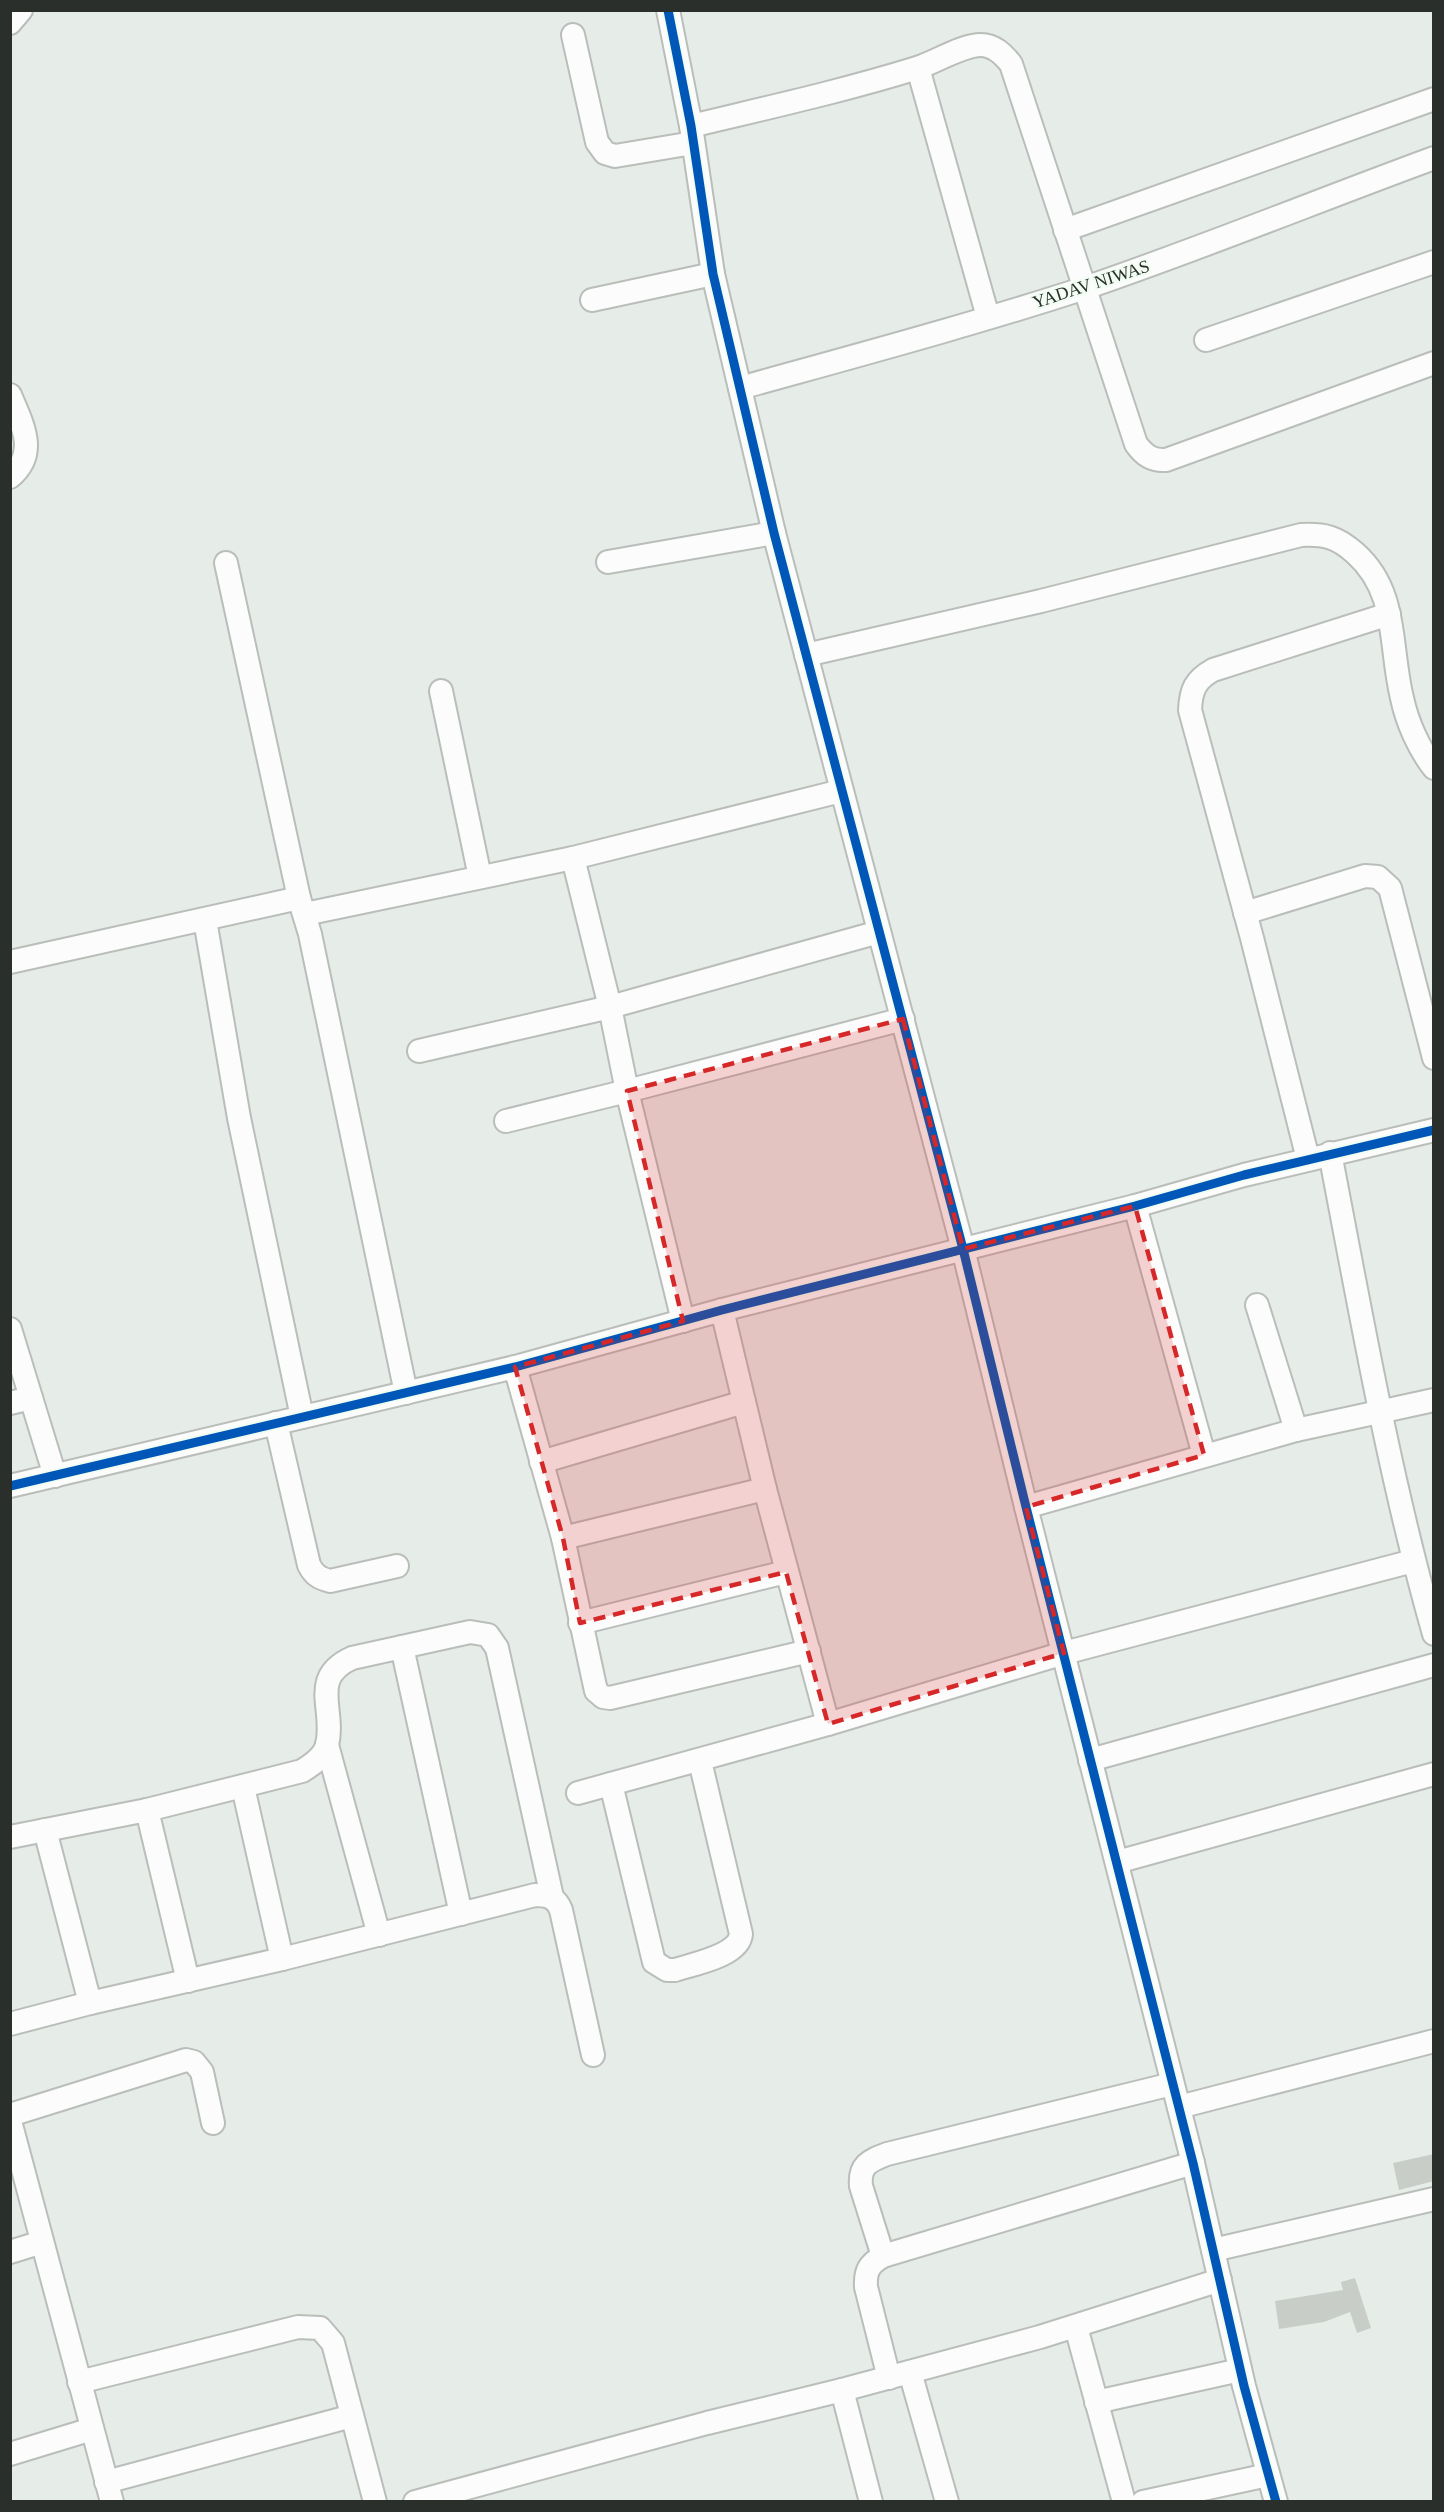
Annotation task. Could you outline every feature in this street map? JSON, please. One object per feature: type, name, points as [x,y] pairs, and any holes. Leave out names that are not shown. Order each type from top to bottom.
[{"type":"street","points":[[10,23],[21,10]]},
{"type":"street","points":[[668,10],[692,135],[713,274],[774,533],[963,1250],[1193,2163],[1240,2370],[1276,2502]]},
{"type":"street","points":[[573,35],[597,142],[605,153],[615,156],[918,68],[972,46],[983,45],[996,48],[1011,64],[1136,444],[1143,453],[1156,461],[1166,460],[1434,363]]},
{"type":"street","points":[[918,68],[988,317]]},
{"type":"street","points":[[1065,230],[1434,99]]},
{"type":"street","name":"YADAV NIWAS","points":[[741,388],[1084,288],[1251,229],[1434,158]]},
{"type":"street","points":[[1206,340],[1434,262]]},
{"type":"street","points":[[592,300],[713,274]]},
{"type":"street","points":[[10,395],[24,430],[26,447],[25,459],[21,467],[10,477]]},
{"type":"street","points":[[608,562],[774,533]]},
{"type":"street","points":[[806,655],[1041,601],[1301,535],[1323,534],[1344,544],[1376,576],[1389,614],[1401,696],[1407,717],[1434,768]]},
{"type":"street","points":[[226,562],[406,1393]]},
{"type":"street","points":[[1308,1159],[1190,710],[1191,693],[1196,682],[1213,670],[1389,614]]},
{"type":"street","points":[[441,691],[480,877]]},
{"type":"street","points":[[10,962],[205,920],[480,877],[573,858],[841,791]]},
{"type":"street","points":[[573,858],[683,1321]]},
{"type":"street","points":[[1245,913],[1365,876],[1384,881],[1390,888],[1434,1058]]},
{"type":"street","points":[[205,920],[239,1118],[302,1417]]},
{"type":"street","points":[[419,1052],[610,1006],[879,932]]},
{"type":"street","points":[[506,1121],[903,1019]]},
{"type":"street","points":[[10,1486],[515,1367],[722,1310],[1135,1206],[1330,1153],[1434,1130]]},
{"type":"street","points":[[1330,1153],[1380,1413],[1413,1561],[1434,1634]]},
{"type":"street","points":[[1135,1206],[1204,1455]]},
{"type":"street","points":[[1257,1305],[1296,1430]]},
{"type":"street","points":[[722,1310],[786,1572],[828,1724]]},
{"type":"street","points":[[10,1329],[21,1400],[55,1476]]},
{"type":"street","points":[[515,1367],[563,1538],[594,1686],[603,1697],[610,1698],[809,1651]]},
{"type":"street","points":[[1026,1507],[1296,1430],[1434,1400]]},
{"type":"street","points":[[541,1462],[744,1402]]},
{"type":"street","points":[[276,1423],[309,1565],[313,1572],[320,1579],[330,1581],[397,1566]]},
{"type":"street","points":[[563,1538],[765,1489]]},
{"type":"street","points":[[578,1793],[700,1761],[1064,1653],[1413,1561]]},
{"type":"street","points":[[580,1623],[786,1572]]},
{"type":"street","points":[[379,1935],[327,1745],[329,1675],[333,1669],[352,1658],[470,1632],[488,1635],[497,1648],[552,1898]]},
{"type":"street","points":[[402,1647],[461,1914]]},
{"type":"street","points":[[1090,1760],[1434,1665]]},
{"type":"street","points":[[10,1837],[147,1810],[302,1771],[314,1764],[327,1745]]},
{"type":"street","points":[[611,1784],[654,1962],[667,1970],[675,1970],[730,1952],[740,1941],[741,1934],[700,1761]]},
{"type":"street","points":[[1117,1862],[1434,1774]]},
{"type":"street","points":[[243,1787],[282,1959]]},
{"type":"street","points":[[147,1810],[188,1981]]},
{"type":"street","points":[[45,1830],[90,2003]]},
{"type":"street","points":[[10,2024],[535,1895],[552,1898],[561,1910],[593,2055]]},
{"type":"street","points":[[1179,2107],[1434,2041]]},
{"type":"street","points":[[10,2115],[186,2060],[194,2062],[202,2072],[213,2122]]},
{"type":"street","points":[[883,2256],[861,2187],[860,2177],[863,2166],[870,2160],[1172,2084]]},
{"type":"street","points":[[12,2136],[109,2492],[352,2416]]},
{"type":"street","points":[[947,2502],[899,2375],[865,2276],[868,2267],[883,2256],[1193,2163]]},
{"type":"street","points":[[1213,2250],[1434,2199]]},
{"type":"street","points":[[10,2252],[42,2242]]},
{"type":"street","points":[[415,2502],[707,2422],[842,2390],[1076,2327],[1220,2280]]},
{"type":"street","points":[[79,2382],[298,2327],[320,2328],[333,2343],[375,2502]]},
{"type":"street","points":[[1076,2327],[1124,2502]]},
{"type":"street","points":[[1096,2402],[1240,2370]]},
{"type":"street","points":[[842,2390],[871,2502]]},
{"type":"street","points":[[10,2454],[92,2430]]},
{"type":"street","points":[[1143,2502],[1268,2475]]},
{"type":"highlighted area","points":[[903,1019],[963,1249],[1135,1206],[1204,1455],[1026,1507],[1064,1653],[828,1724],[786,1572],[580,1623],[563,1538],[515,1367],[683,1321],[627,1091]]},
{"type":"building","points":[[1434,2154],[1434,2181],[1399,2190],[1393,2163]]},
{"type":"building","points":[[1355,2278],[1371,2328],[1357,2333],[1350,2312],[1324,2322],[1279,2329],[1275,2301],[1343,2290],[1341,2282]]},
{"type":"cycle path","points":[[668,10],[691,126],[713,274],[774,533],[963,1249],[1026,1507],[1193,2163],[1244,2386],[1276,2502]]},
{"type":"cycle path","points":[[10,1486],[515,1367],[722,1310],[1135,1206],[1244,1175],[1434,1130]]}]
